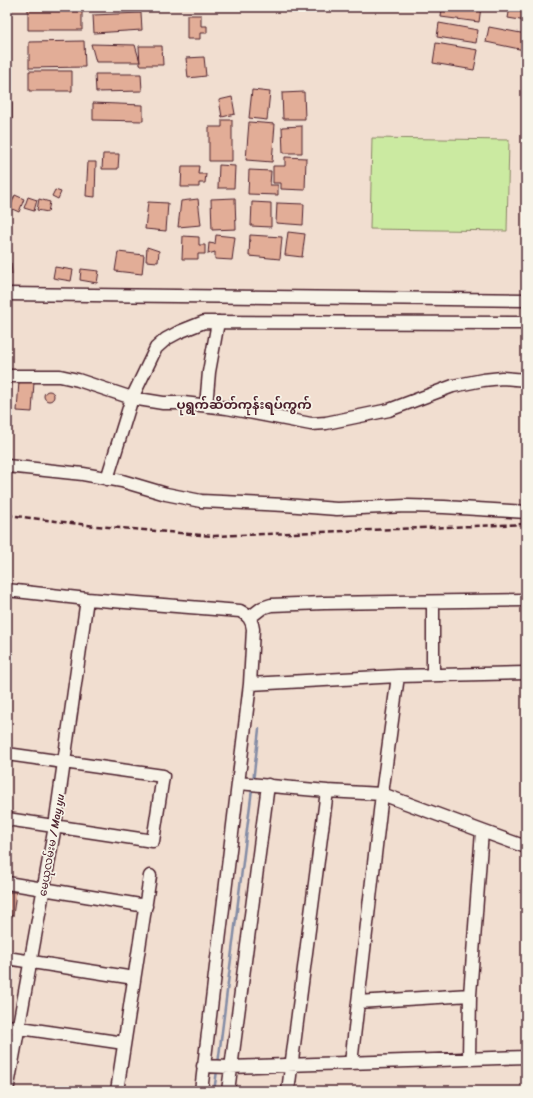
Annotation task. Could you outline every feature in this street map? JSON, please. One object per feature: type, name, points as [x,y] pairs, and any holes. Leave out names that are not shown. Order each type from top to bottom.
[{"type":"street","points":[[7,294],[526,300]]},
{"type":"street","points":[[107,479],[132,398],[156,348],[166,340],[191,326],[204,322],[526,324]]},
{"type":"street","points":[[206,406],[209,372],[218,322]]},
{"type":"street","points":[[7,376],[60,376],[78,380],[132,398],[163,403],[183,403],[268,415],[311,424],[326,423],[389,410],[453,386],[502,378],[526,380]]},
{"type":"street","points":[[7,466],[83,474],[122,481],[166,494],[201,501],[337,509],[414,506],[526,512]]},
{"type":"street","points":[[7,590],[87,599],[240,611],[249,618],[253,624],[250,684],[240,783],[206,1066],[201,1091]]},
{"type":"street","name":"မေယုလမ်းမ / May yu","points":[[7,1090],[13,1027],[31,962],[55,826],[87,599]]},
{"type":"street","points":[[249,618],[262,608],[271,605],[526,600]]},
{"type":"street","points":[[433,602],[433,675]]},
{"type":"street","points":[[250,684],[398,676],[526,673]]},
{"type":"street","points":[[351,1063],[382,794],[398,676]]},
{"type":"street","points":[[7,754],[163,776],[153,841],[7,820]]},
{"type":"street","points":[[240,783],[327,791],[382,794],[526,847]]},
{"type":"street","points":[[228,1091],[227,1067],[263,785]]},
{"type":"street","points":[[288,1091],[327,791]]},
{"type":"street","points":[[469,1059],[470,995],[482,831]]},
{"type":"street","points":[[117,1091],[150,876]]},
{"type":"street","points":[[7,883],[146,906]]},
{"type":"street","points":[[7,958],[134,978]]},
{"type":"street","points":[[358,1002],[470,995]]},
{"type":"street","points":[[13,1027],[124,1043]]},
{"type":"street","points":[[206,1066],[227,1067],[526,1057]]},
{"type":"street","points":[[7,1090],[17,1091]]},
{"type":"green space","points":[[372,138],[509,140],[507,231],[370,229]]},
{"type":"building","points":[[82,7],[82,30],[28,30],[28,8]]},
{"type":"building","points":[[442,7],[481,7],[479,22],[441,17]]},
{"type":"building","points":[[510,7],[526,7],[526,21],[508,18]]},
{"type":"building","points":[[141,13],[142,30],[94,33],[93,15]]},
{"type":"building","points":[[187,15],[201,15],[201,26],[207,26],[207,33],[200,33],[200,39],[187,39]]},
{"type":"building","points":[[439,23],[478,30],[476,43],[437,37]]},
{"type":"building","points":[[489,27],[526,34],[524,50],[486,42]]},
{"type":"building","points":[[7,41],[10,41],[9,62],[7,62]]},
{"type":"building","points":[[84,41],[85,67],[29,68],[29,42]]},
{"type":"building","points":[[436,43],[478,50],[474,70],[433,63]]},
{"type":"building","points":[[91,44],[135,45],[140,62],[96,62]]},
{"type":"building","points":[[139,46],[162,46],[163,65],[140,65]]},
{"type":"building","points":[[204,57],[206,76],[188,78],[186,58]]},
{"type":"building","points":[[7,71],[10,71],[9,88],[7,88]]},
{"type":"building","points":[[29,71],[72,71],[72,91],[29,91]]},
{"type":"building","points":[[95,74],[141,74],[142,91],[96,92]]},
{"type":"building","points":[[252,90],[270,92],[267,120],[249,118]]},
{"type":"building","points":[[304,92],[305,119],[283,119],[282,93]]},
{"type":"building","points":[[232,97],[235,114],[222,117],[219,100]]},
{"type":"building","points":[[7,103],[12,103],[12,119],[7,119]]},
{"type":"building","points":[[93,103],[143,105],[143,121],[93,120]]},
{"type":"building","points":[[222,120],[232,120],[232,161],[209,161],[209,127],[222,127]]},
{"type":"building","points":[[249,122],[275,124],[272,162],[246,160]]},
{"type":"building","points":[[302,126],[302,153],[283,153],[282,127]]},
{"type":"building","points":[[103,154],[119,154],[118,169],[102,169]]},
{"type":"building","points":[[285,157],[306,158],[305,190],[281,189],[281,183],[273,183],[273,166],[285,166]]},
{"type":"building","points":[[88,162],[96,162],[95,197],[86,196]]},
{"type":"building","points":[[219,165],[235,166],[234,188],[218,188]]},
{"type":"building","points":[[182,166],[199,166],[198,174],[206,174],[205,183],[199,183],[199,187],[181,187]]},
{"type":"building","points":[[249,170],[271,171],[270,185],[278,185],[278,195],[248,194]]},
{"type":"building","points":[[55,190],[61,192],[58,199],[52,196]]},
{"type":"building","points":[[7,192],[12,194],[7,208]]},
{"type":"building","points":[[15,195],[24,199],[19,212],[10,208]]},
{"type":"building","points":[[28,197],[37,200],[34,211],[24,208]]},
{"type":"building","points":[[235,198],[236,229],[212,230],[211,199]]},
{"type":"building","points":[[39,199],[50,202],[48,212],[37,210]]},
{"type":"building","points":[[198,199],[201,225],[178,227],[181,201]]},
{"type":"building","points":[[148,202],[168,203],[166,231],[145,229]]},
{"type":"building","points":[[252,202],[271,203],[271,227],[251,226]]},
{"type":"building","points":[[277,203],[304,204],[303,225],[276,223]]},
{"type":"building","points":[[288,232],[305,234],[302,257],[285,255]]},
{"type":"building","points":[[216,235],[235,237],[232,260],[215,259],[215,252],[208,254],[209,243],[215,244]]},
{"type":"building","points":[[250,235],[282,237],[280,259],[249,256]]},
{"type":"building","points":[[183,236],[199,237],[199,245],[205,245],[205,254],[198,254],[198,259],[182,259]]},
{"type":"building","points":[[147,247],[159,251],[158,262],[146,261]]},
{"type":"building","points":[[118,252],[144,255],[142,274],[115,271]]},
{"type":"building","points":[[11,263],[12,274],[7,274],[7,264]]},
{"type":"building","points":[[55,267],[73,270],[71,281],[53,278]]},
{"type":"building","points":[[81,269],[99,271],[97,283],[80,280]]},
{"type":"building","points":[[19,381],[34,382],[32,412],[17,411]]},
{"type":"building","points":[[7,383],[12,384],[8,416],[7,416]]},
{"type":"building","points":[[49,391],[54,396],[49,401],[44,396]]},
{"type":"building","points":[[9,892],[16,892],[13,916],[7,915]]},
{"type":"waterway","points":[[253,782],[259,729]]},
{"type":"waterway","points":[[218,1064],[252,789]]},
{"type":"waterway","points":[[214,1091],[217,1071]]},
{"type":"railway","points":[[7,515],[96,526],[214,536],[526,524]]},
{"type":"district","name":"ပုရွက်ဆိတ်ကုန်းရပ်ကွက်","points":[[244,404]]}]
